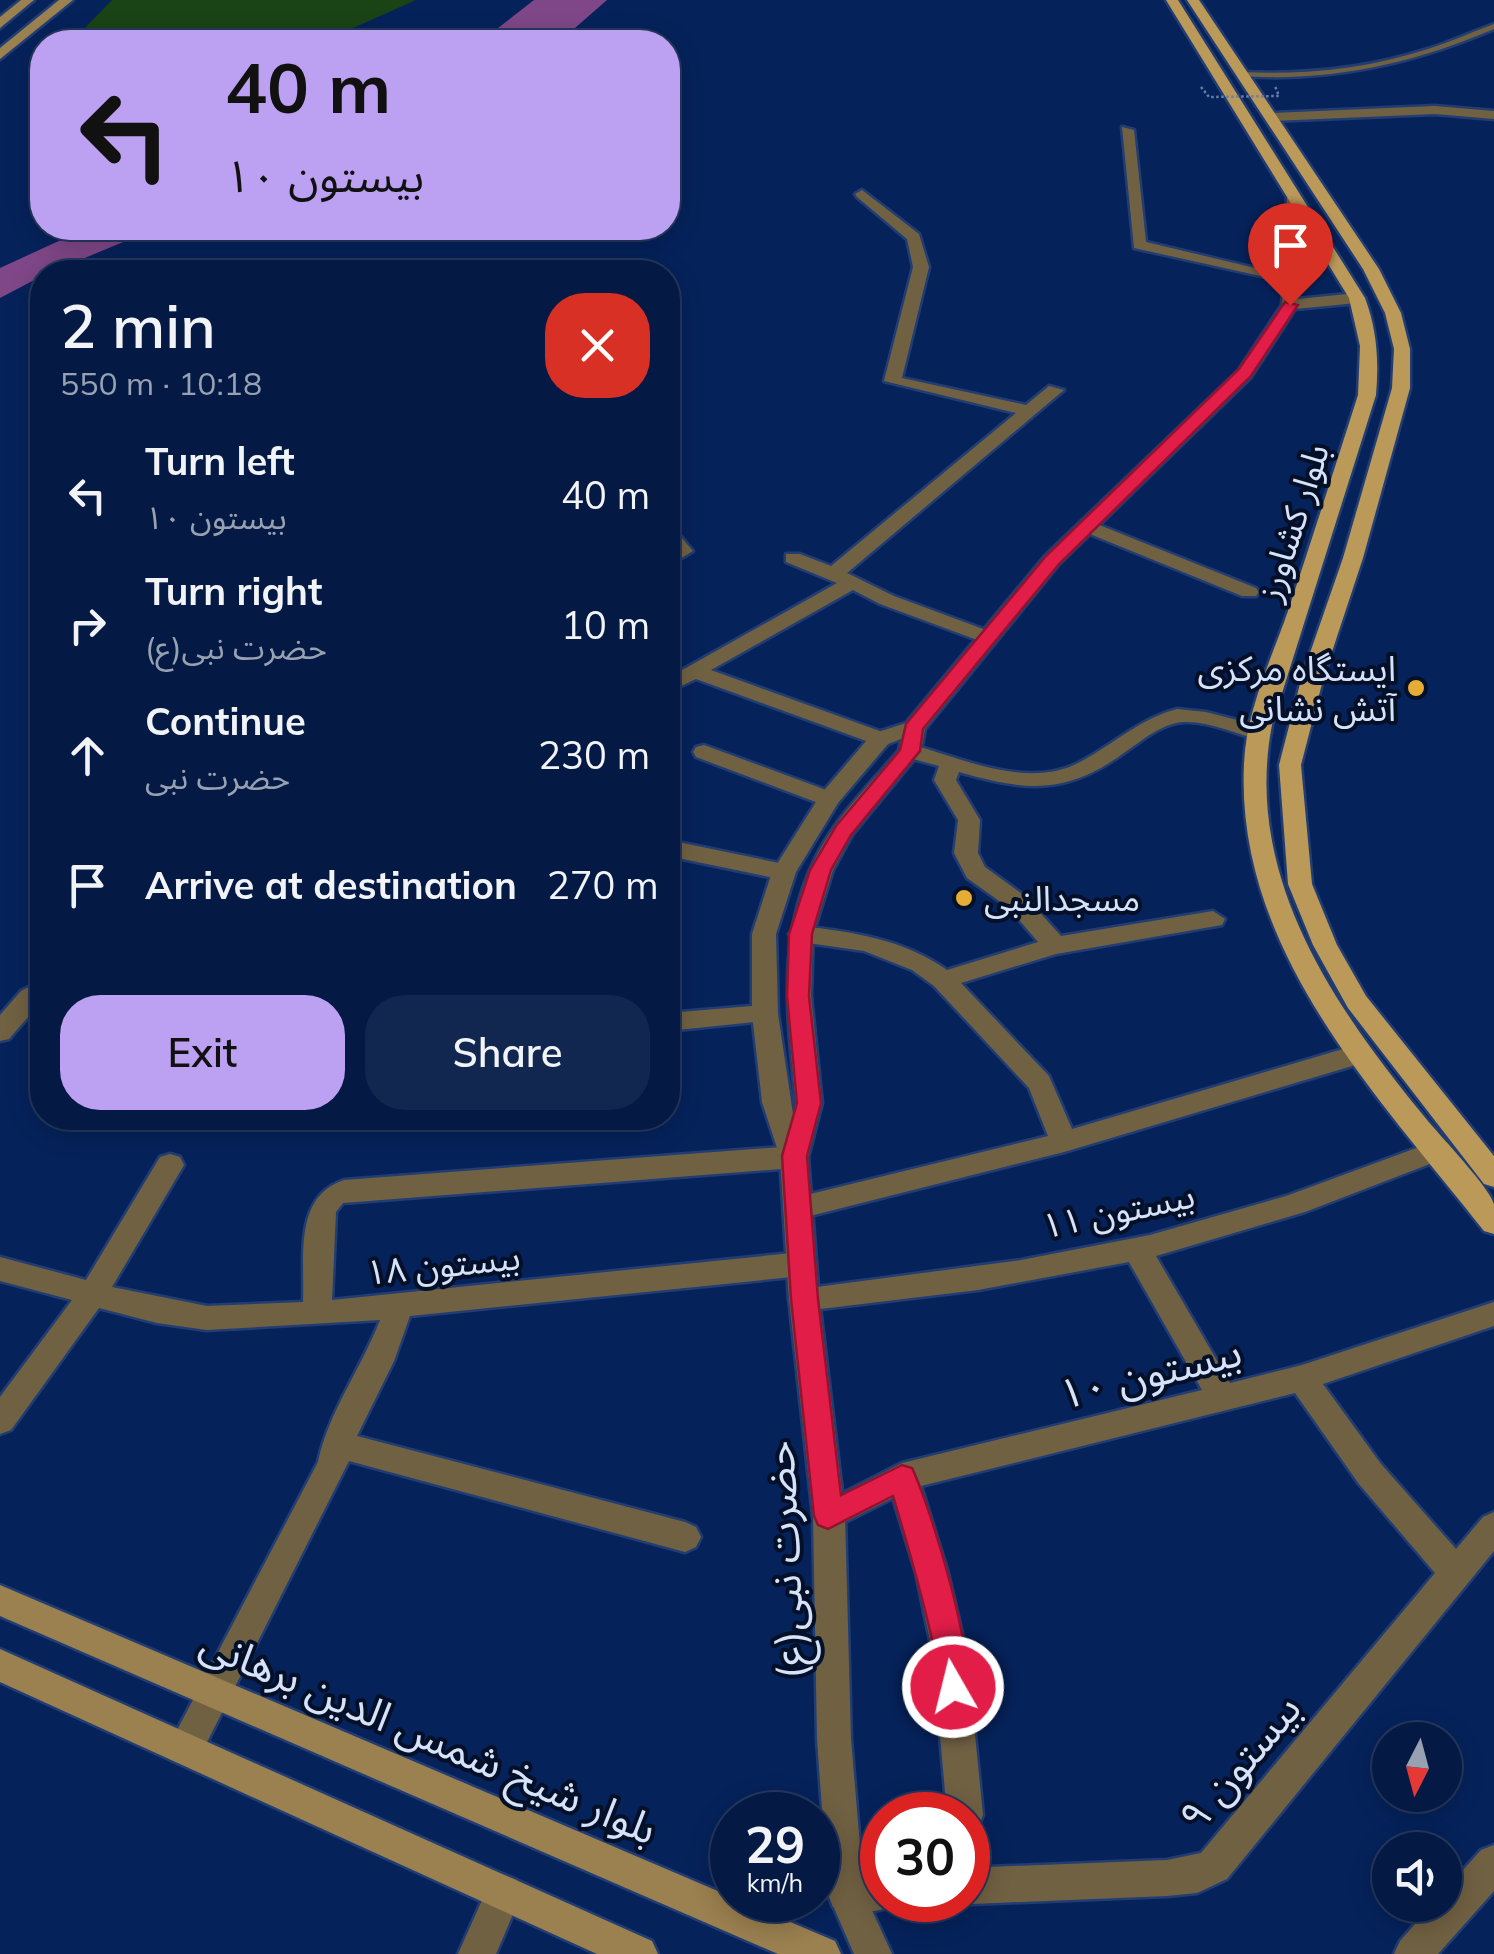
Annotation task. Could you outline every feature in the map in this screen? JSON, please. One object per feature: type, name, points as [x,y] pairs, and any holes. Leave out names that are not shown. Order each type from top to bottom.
[{"type":"main road","points":[[0,24],[28,0]]},
{"type":"main road","points":[[31,30],[67,0]]},
{"type":"main road","name":"بلوار کشاورز","points":[[1172,0],[1357,298],[1368,323],[1371,354],[1367,395],[1260,733],[1254,814],[1266,878],[1294,949],[1360,1054],[1494,1223]]},
{"type":"main road","name":"بلوار کشاورز","points":[[1194,0],[1372,269],[1393,312],[1402,349],[1396,404],[1353,558],[1313,676],[1290,765],[1300,884],[1324,945],[1357,1002],[1494,1176]]},
{"type":"main road","points":[[0,56],[30,31]]},
{"type":"main road","points":[[1278,668],[1313,676]]},
{"type":"main road","name":"بلوار شیخ شمس الدین برهانی","points":[[0,1600],[214,1696],[822,1954]]},
{"type":"main road","points":[[0,1664],[639,1954]]},
{"type":"street","points":[[1272,117],[1435,110],[1494,115]]},
{"type":"street","points":[[1128,130],[1140,246],[1291,282]]},
{"type":"street","points":[[862,194],[914,237],[921,267],[893,381],[1031,411]]},
{"type":"street","points":[[1294,198],[1290,305],[1357,298]]},
{"type":"street","name":"حضرت نبی(ع)","points":[[794,1156],[809,1103],[798,996],[800,934],[820,870],[843,831],[986,637],[1052,560],[1245,372],[1290,305]]},
{"type":"street","points":[[680,679],[843,578],[1055,390]]},
{"type":"street","points":[[1087,526],[1249,592]]},
{"type":"street","points":[[793,558],[886,600],[986,637]]},
{"type":"street","points":[[694,671],[880,739],[912,739],[952,762],[1010,776],[1058,779],[1084,771],[1140,733],[1179,715],[1260,733]]},
{"type":"street","name":"حضرت نبی(ع)","points":[[860,1873],[834,1740],[828,1516],[804,1299],[794,1156],[775,1102],[765,1014],[764,934],[784,872],[828,799],[880,739]]},
{"type":"street","points":[[704,752],[828,799]]},
{"type":"street","points":[[952,762],[945,780],[969,820],[966,852],[975,872],[1016,902],[1056,946]]},
{"type":"street","points":[[680,850],[784,872]]},
{"type":"street","points":[[943,980],[1056,946],[1213,919]]},
{"type":"street","points":[[800,934],[868,943],[921,964],[943,980],[1040,1083],[1064,1142]]},
{"type":"street","points":[[8,1023],[30,997]]},
{"type":"street","points":[[680,1021],[765,1014]]},
{"type":"street","points":[[798,1208],[1064,1142],[1360,1054]]},
{"type":"street","name":"بیستون ۱۱","points":[[804,1299],[897,1290],[1136,1248],[1252,1218],[1438,1150]]},
{"type":"street","points":[[317,1314],[322,1208],[333,1195],[344,1191],[794,1156]]},
{"type":"street","points":[[0,1422],[92,1295],[170,1165]]},
{"type":"street","points":[[1136,1248],[1223,1398]]},
{"type":"street","name":"بیستون ۱۸","points":[[0,1269],[92,1295],[207,1318],[317,1314],[802,1264]]},
{"type":"street","points":[[186,1748],[333,1464],[338,1444],[379,1361],[400,1305]]},
{"type":"street","name":"بیستون ۱۰","points":[[828,1516],[902,1477],[1302,1378],[1494,1314]]},
{"type":"street","points":[[1302,1378],[1370,1474],[1456,1573]]},
{"type":"street","points":[[338,1444],[685,1537]]},
{"type":"street","points":[[902,1477],[932,1572],[950,1655],[962,1792]]},
{"type":"street","name":"بیستون ۹","points":[[990,1885],[1167,1878],[1197,1875],[1214,1866],[1494,1526]]},
{"type":"street","points":[[1413,1954],[1494,1863]]},
{"type":"street","points":[[477,1954],[504,1893]]},
{"type":"street","name":"حضرت نبی(ع)","points":[[868,1922],[873,1954]]},
{"type":"lane","points":[[1241,74],[1286,78],[1376,67],[1494,21]]},
{"type":"path","points":[[1201,87],[1209,97],[1279,96],[1275,86]]},
{"type":"green space","points":[[112,0],[416,0],[347,30],[83,30]]},
{"type":"shaded area","points":[[534,0],[607,0],[573,30],[495,30]]},
{"type":"shaded area","points":[[61,240],[128,240],[80,260],[30,260],[30,282],[0,298],[0,268]]},
{"type":"place","name":"ایستگاه مرکزی آتش نشانی","points":[[1416,688]]},
{"type":"place","name":"مسجدالنبی","points":[[964,898]]},
{"type":"route","points":[[953,1687],[932,1572],[902,1477],[828,1516],[818,1398],[804,1299],[794,1156],[809,1103],[798,996],[800,934],[820,870],[843,831],[910,751],[914,728],[1052,560],[1245,372],[1290,305]]}]
